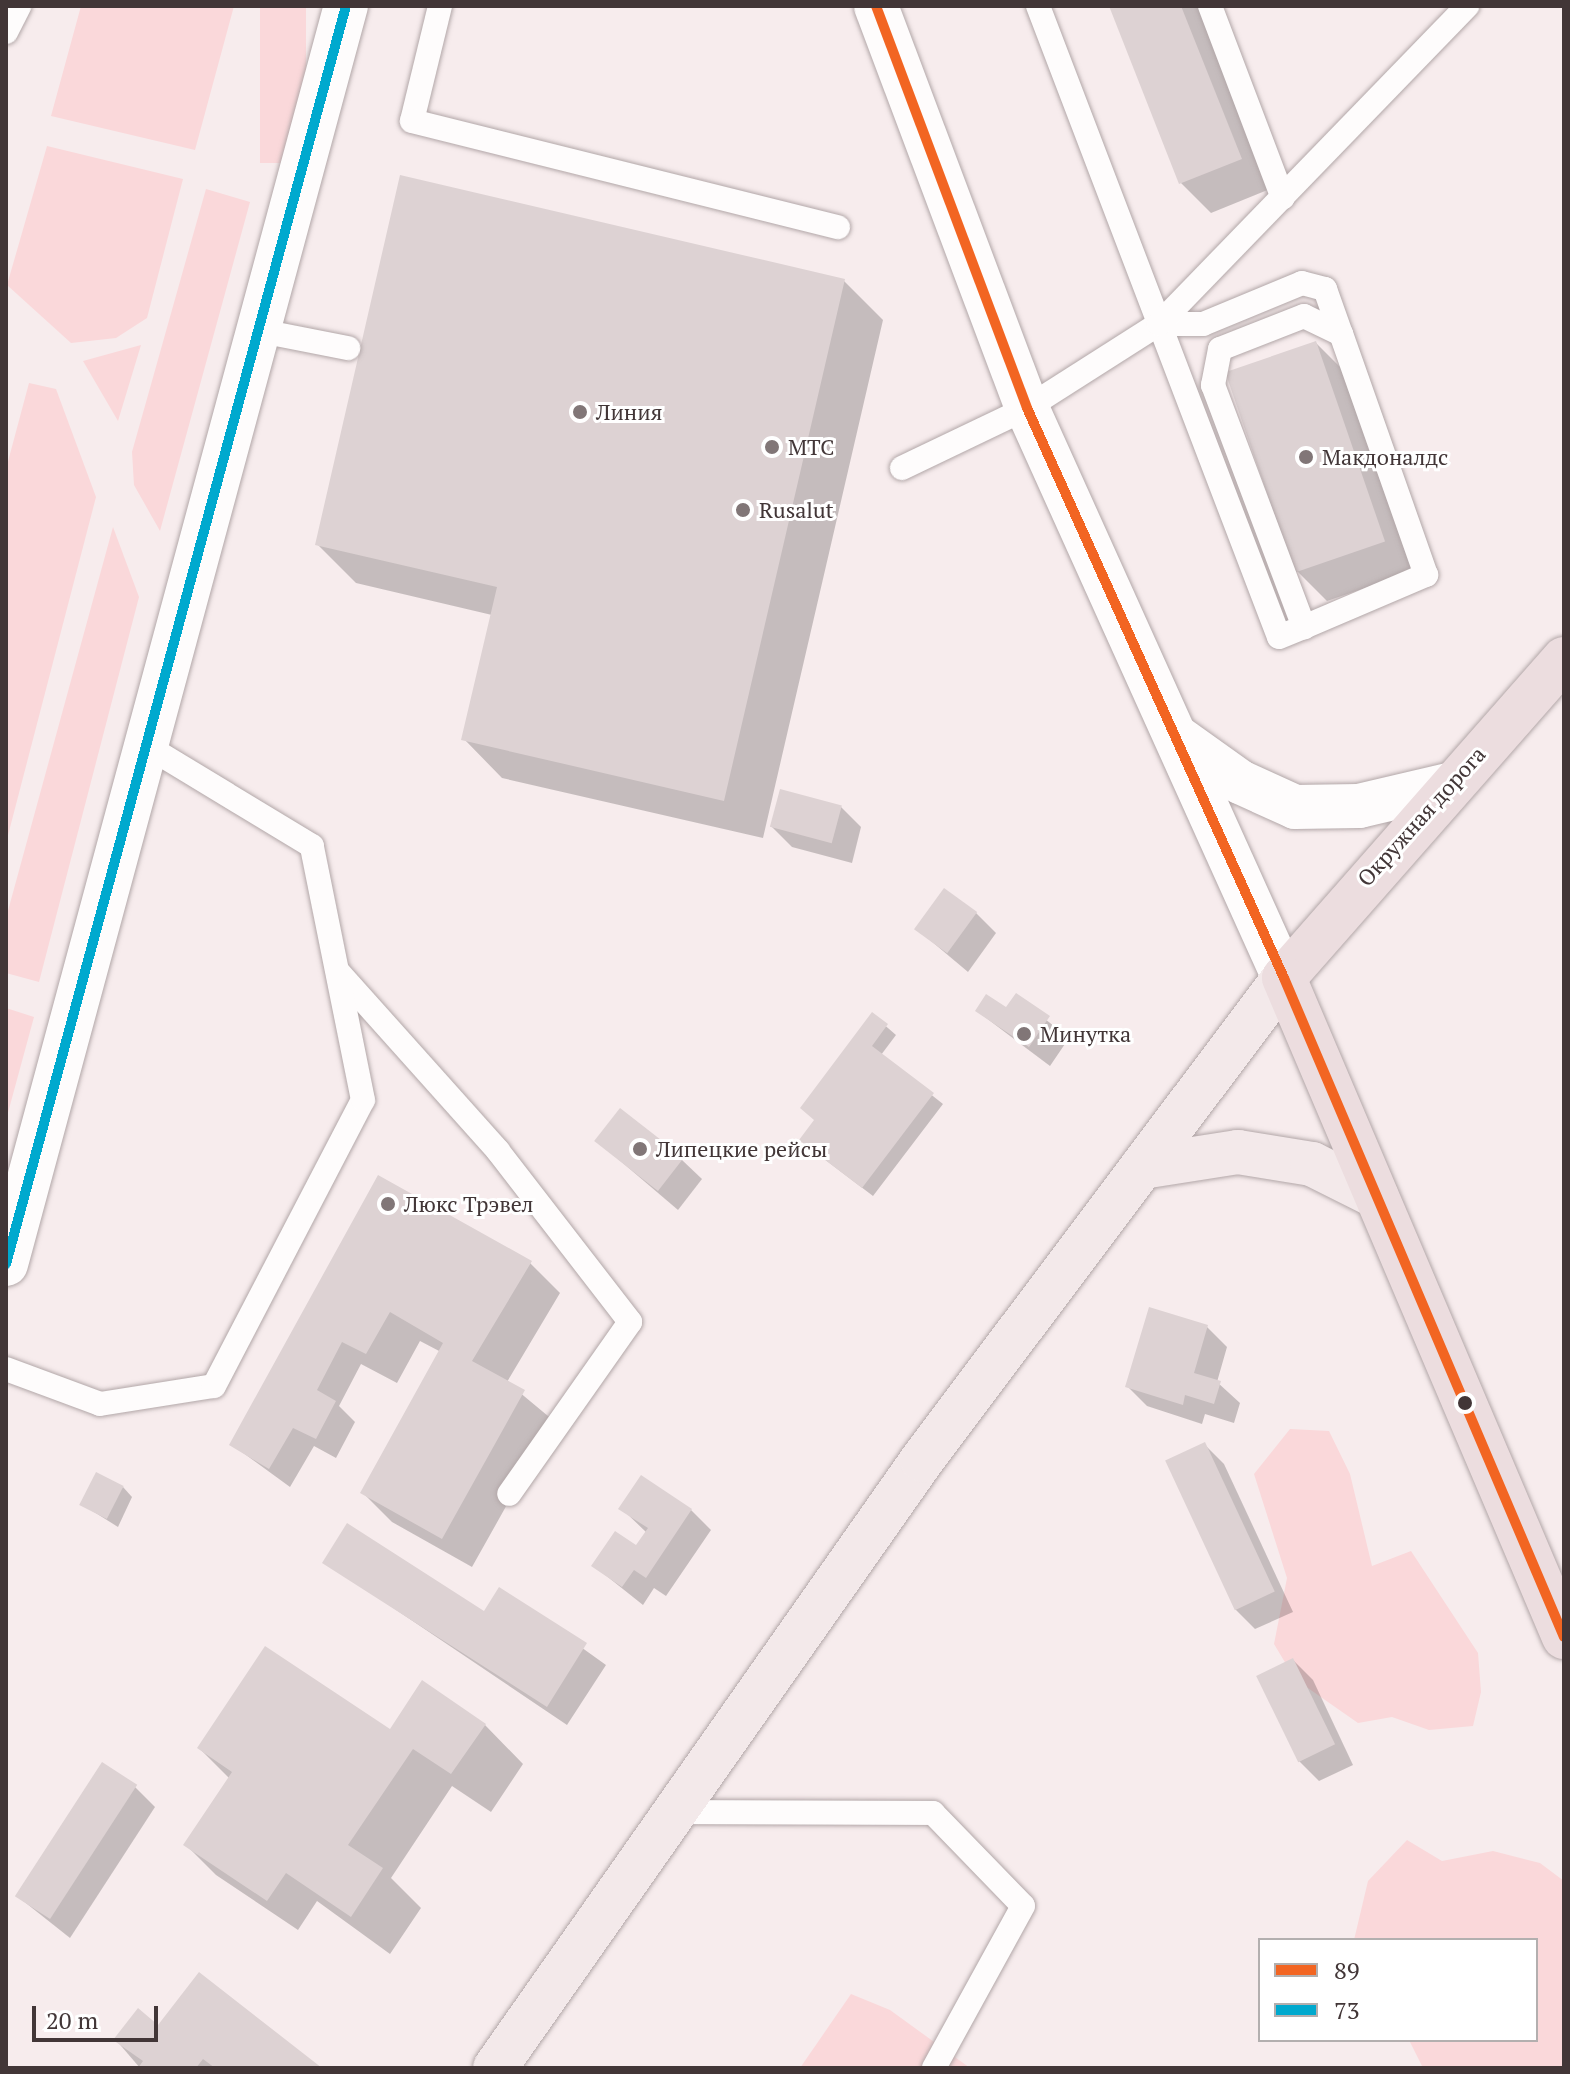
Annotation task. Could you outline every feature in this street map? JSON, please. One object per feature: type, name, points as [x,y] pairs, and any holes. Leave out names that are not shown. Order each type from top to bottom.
[{"type":"highway","name":"Окружная дорога","points":[[1284,978],[1448,785],[1564,659]]},
{"type":"highway","points":[[1284,978],[1564,1637]]},
{"type":"main road","points":[[6,1264],[346,6]]},
{"type":"main road","points":[[495,2068],[672,1812],[1142,1167],[1284,978],[1027,408],[876,6]]},
{"type":"main road","points":[[1175,736],[1240,782],[1295,807],[1359,806],[1448,785]]},
{"type":"main road","points":[[1142,1167],[1238,1152],[1312,1164],[1376,1196]]},
{"type":"lane","points":[[6,32],[19,6]]},
{"type":"lane","points":[[440,6],[412,121],[838,227]]},
{"type":"lane","points":[[1038,6],[1159,324],[1279,637],[1426,575],[1325,289],[1302,283],[1203,324],[1159,324]]},
{"type":"lane","points":[[1210,6],[1283,198]]},
{"type":"lane","points":[[902,468],[1027,408],[1159,324],[1466,6]]},
{"type":"lane","points":[[1304,627],[1213,385],[1220,349],[1304,316],[1341,334]]},
{"type":"lane","points":[[256,330],[348,348]]},
{"type":"lane","points":[[6,1369],[100,1404],[214,1386],[363,1100],[312,846],[145,745]]},
{"type":"lane","points":[[337,971],[498,1151],[630,1322],[509,1494]]},
{"type":"lane","points":[[672,1812],[933,1813],[1023,1906],[934,2068]]},
{"type":"shaded area","points":[[81,6],[234,6],[195,150],[51,116]]},
{"type":"shaded area","points":[[260,6],[306,6],[306,163],[260,163]]},
{"type":"shaded area","points":[[47,146],[183,179],[147,318],[116,338],[71,343],[7,285]]},
{"type":"shaded area","points":[[206,189],[250,202],[160,531],[134,485],[132,452]]},
{"type":"shaded area","points":[[141,345],[118,421],[83,361]]},
{"type":"shaded area","points":[[29,383],[56,389],[96,497],[6,843],[6,469]]},
{"type":"shaded area","points":[[113,527],[139,597],[39,982],[6,973],[6,918]]},
{"type":"shaded area","points":[[6,1008],[34,1017],[6,1120]]},
{"type":"shaded area","points":[[1290,1429],[1329,1431],[1350,1474],[1372,1566],[1411,1551],[1478,1653],[1481,1692],[1473,1726],[1429,1730],[1392,1717],[1358,1723],[1295,1679],[1274,1644],[1287,1578],[1254,1474]]},
{"type":"shaded area","points":[[1407,1840],[1442,1861],[1493,1851],[1540,1863],[1564,1881],[1564,2068],[1423,2068],[1410,2042],[1538,2042],[1538,1938],[1354,1938],[1368,1881]]},
{"type":"shaded area","points":[[851,1994],[890,2010],[970,2068],[800,2068]]},
{"type":"building","points":[[1109,6],[1181,6],[1242,159],[1179,184]]},
{"type":"building","name":"Линия","points":[[400,175],[845,279],[724,801],[461,740],[497,587],[315,545]]},
{"type":"building","name":"Макдоналдс","points":[[1316,341],[1385,541],[1294,573],[1225,372]]},
{"type":"building","points":[[780,789],[842,806],[832,843],[770,827]]},
{"type":"building","points":[[944,888],[977,912],[947,953],[914,929]]},
{"type":"building","points":[[1016,993],[1050,1016],[1029,1047],[975,1011],[986,994],[1006,1007]]},
{"type":"building","points":[[872,1012],[888,1024],[872,1046],[934,1093],[862,1188],[799,1140],[814,1120],[800,1108]]},
{"type":"building","points":[[620,1108],[684,1158],[658,1191],[594,1141]]},
{"type":"building","points":[[378,1175],[532,1261],[472,1361],[525,1390],[442,1539],[360,1493],[443,1343],[390,1312],[366,1354],[342,1342],[317,1390],[336,1401],[316,1439],[293,1428],[269,1469],[229,1445]]},
{"type":"building","points":[[1149,1307],[1208,1325],[1194,1373],[1221,1381],[1214,1404],[1185,1395],[1183,1405],[1125,1387]]},
{"type":"building","points":[[1205,1442],[1275,1592],[1235,1610],[1165,1461]]},
{"type":"building","points":[[96,1472],[124,1486],[107,1519],[79,1505]]},
{"type":"building","points":[[641,1475],[692,1509],[646,1578],[634,1570],[622,1587],[591,1566],[615,1531],[636,1545],[648,1528],[618,1509]]},
{"type":"building","points":[[347,1523],[484,1611],[499,1587],[587,1643],[547,1707],[322,1563]]},
{"type":"building","points":[[265,1646],[390,1729],[422,1680],[486,1724],[451,1774],[413,1749],[348,1845],[383,1868],[351,1917],[286,1873],[267,1901],[183,1845],[232,1772],[197,1748]]},
{"type":"building","points":[[1293,1658],[1335,1744],[1298,1762],[1256,1676]]},
{"type":"building","points":[[102,1762],[137,1785],[50,1919],[15,1896]]},
{"type":"building","points":[[199,1972],[322,2068],[215,2068],[203,2059],[196,2068],[138,2068],[143,2061],[113,2040],[138,2008],[158,2025]]},
{"type":"transit line","name":"73","points":[[6,1264],[346,6]]},
{"type":"transit line","name":"89","points":[[876,6],[1027,408],[1284,978],[1564,1637]]},
{"type":"place","name":"Линия","points":[[580,412]]},
{"type":"place","name":"МТС","points":[[772,447]]},
{"type":"place","name":"Макдоналдс","points":[[1306,457]]},
{"type":"place","name":"Rusalut","points":[[743,510]]},
{"type":"place","name":"Минутка","points":[[1024,1034]]},
{"type":"place","name":"Липецкие рейсы","points":[[640,1149]]},
{"type":"place","name":"Люкс Трэвел","points":[[388,1204]]}]
